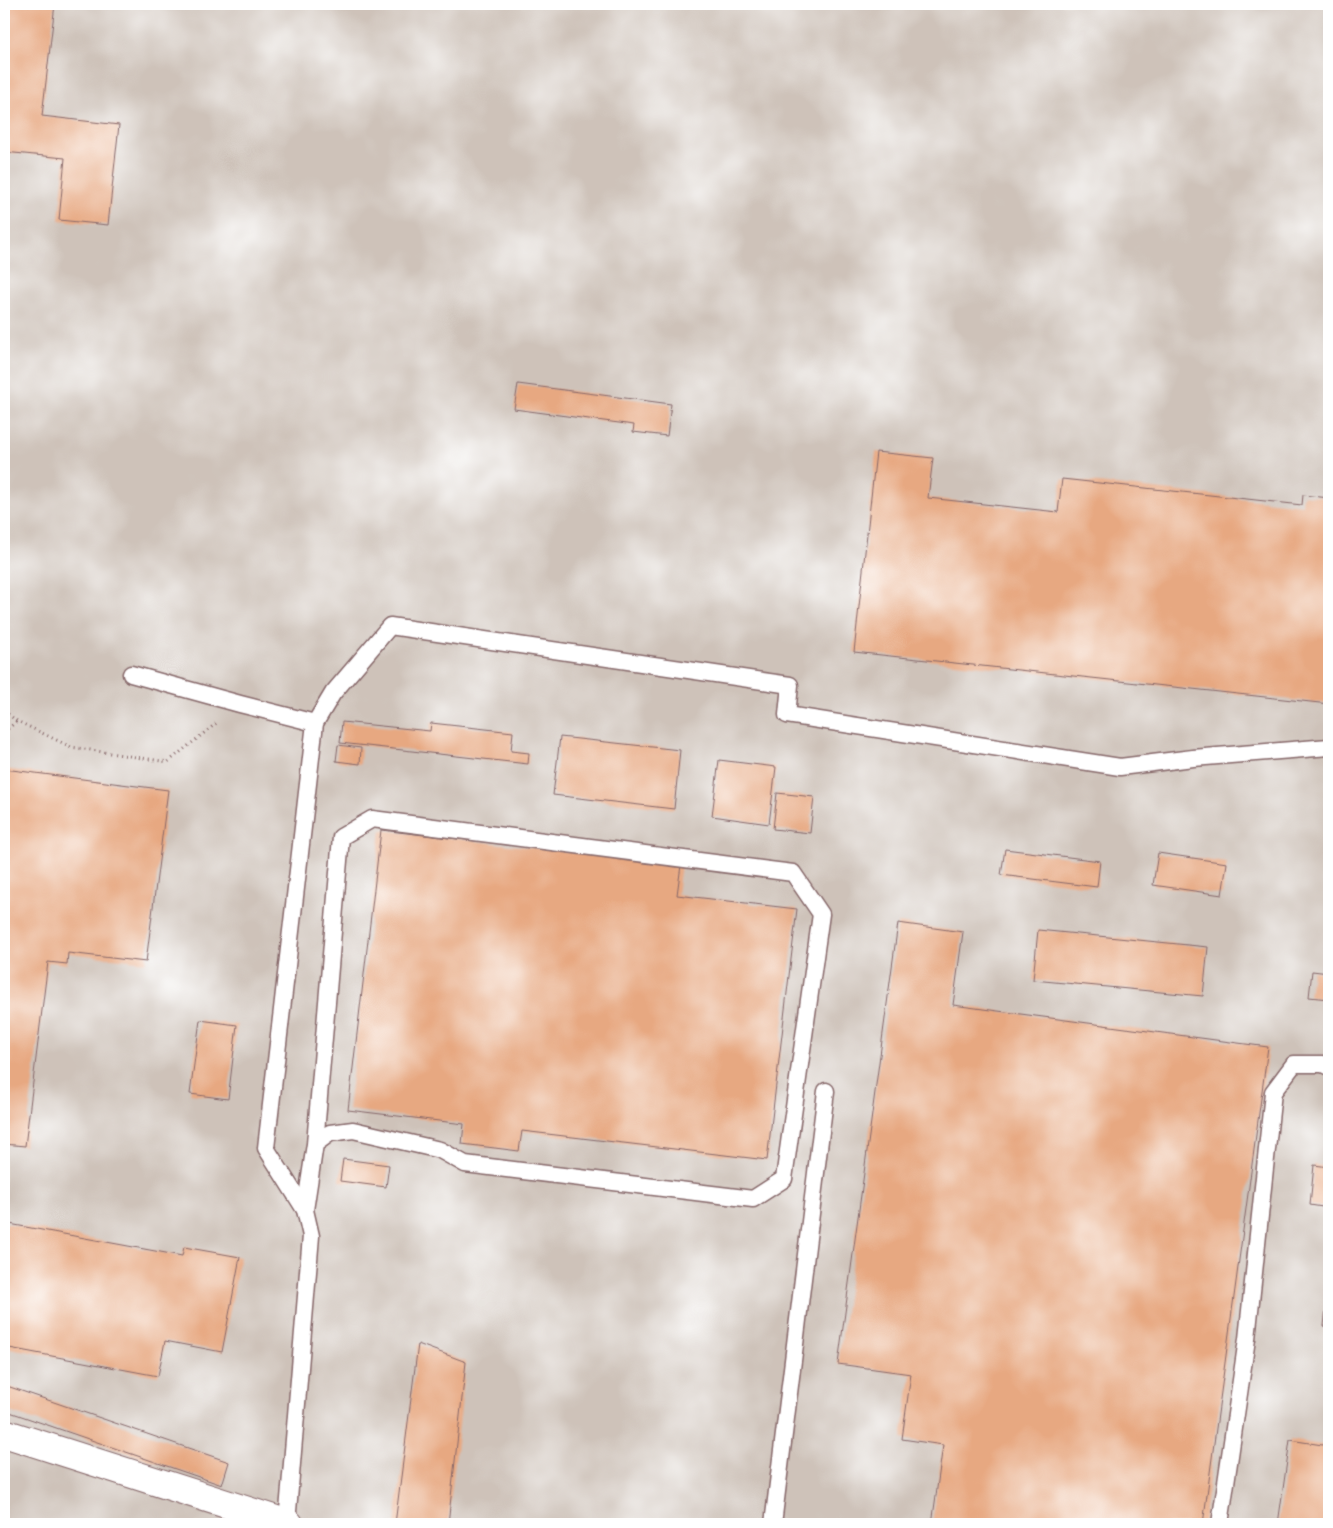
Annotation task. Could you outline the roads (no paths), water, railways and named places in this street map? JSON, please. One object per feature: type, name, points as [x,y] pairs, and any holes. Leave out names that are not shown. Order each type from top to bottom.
[{"type":"street","points":[[4,1433],[288,1524]]},
{"type":"lane","points":[[288,1524],[311,1236],[305,1210],[266,1148],[315,723],[333,694],[390,626],[790,685],[787,715],[1120,767],[1193,758],[1329,747]]},
{"type":"lane","points":[[131,674],[315,723]]},
{"type":"lane","points":[[305,1210],[315,1144],[341,837],[372,819],[793,873],[821,914],[784,1179],[752,1200],[465,1164],[440,1150],[353,1130],[330,1133],[315,1144]]},
{"type":"lane","points":[[1220,1524],[1247,1339],[1273,1092],[1294,1064],[1323,1064],[1329,1067]]},
{"type":"lane","points":[[773,1524],[826,1091]]}]
